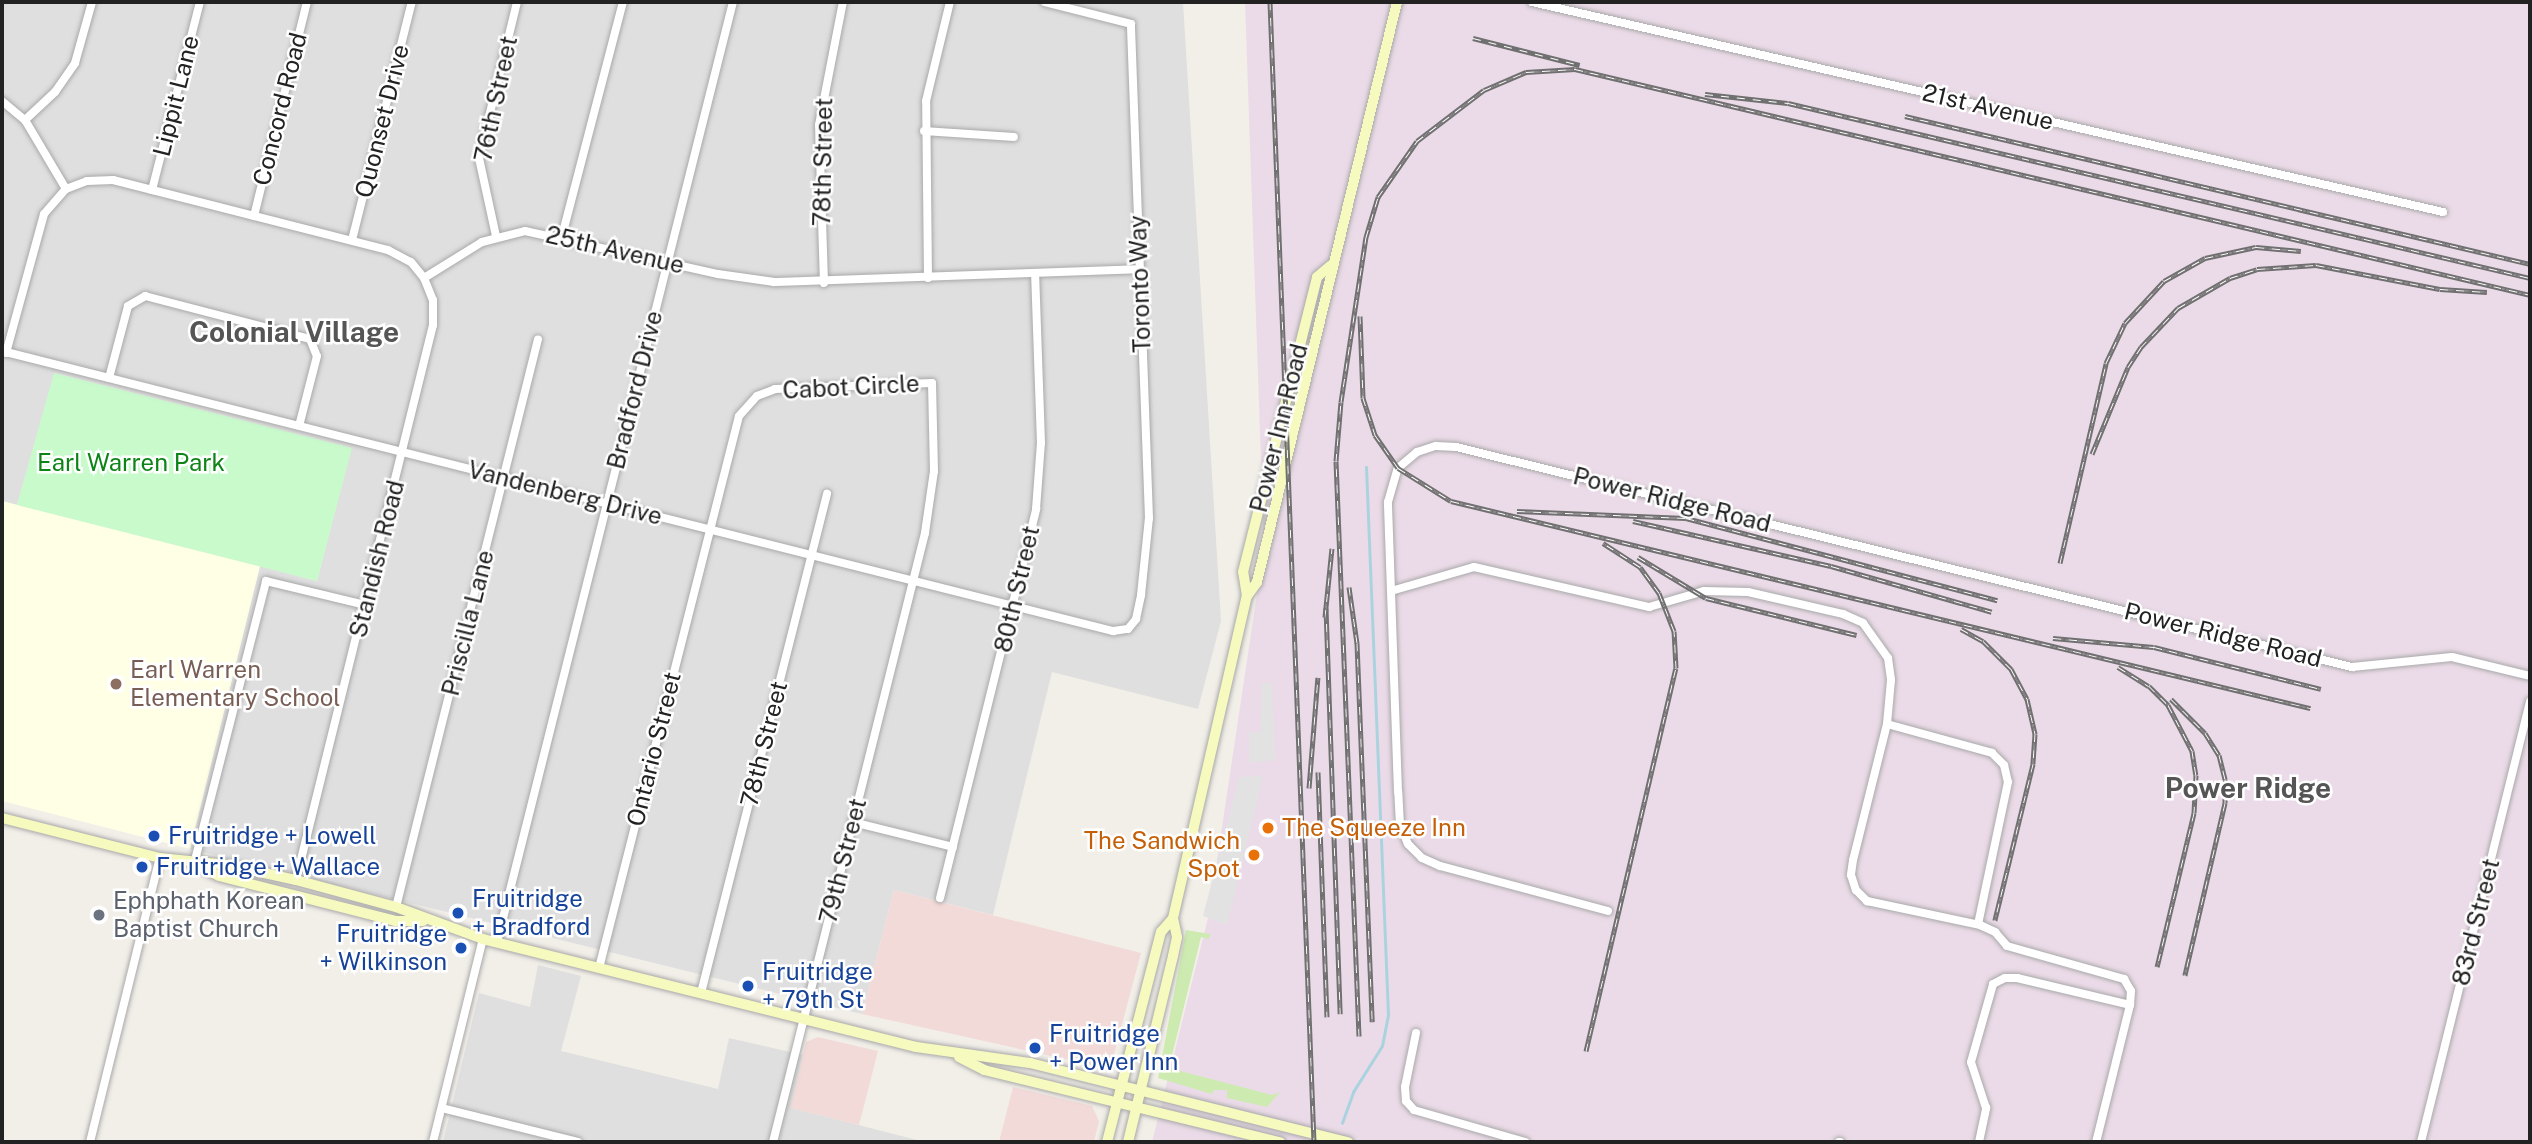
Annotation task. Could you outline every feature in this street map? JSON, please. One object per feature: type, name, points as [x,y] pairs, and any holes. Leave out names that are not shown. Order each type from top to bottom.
[{"type":"main road","name":"Power Inn Road","points":[[1128,1142],[1177,937],[1173,918],[1247,596],[1257,582],[1329,292],[1329,266],[1397,2]]},
{"type":"main road","points":[[2,818],[160,858],[194,864],[228,864],[296,880],[396,907],[425,921],[483,939],[803,1019],[956,1056],[1019,1061],[1348,1142]]},
{"type":"main road","points":[[194,864],[219,876],[395,921],[425,921]]},
{"type":"main road","name":"Power Inn Road","points":[[1107,1142],[1161,932],[1173,918]]},
{"type":"main road","points":[[956,1056],[984,1070],[1280,1142]]},
{"type":"street","points":[[25,120],[55,92],[75,63],[92,2]]},
{"type":"street","name":"Lippit Lane","points":[[152,190],[200,2]]},
{"type":"street","name":"Concord Road","points":[[254,216],[307,2]]},
{"type":"street","name":"Quonset Drive","points":[[352,240],[412,2]]},
{"type":"street","name":"76th Street","points":[[496,236],[479,158],[517,2]]},
{"type":"street","points":[[562,236],[623,2]]},
{"type":"street","name":"Bradford Drive","points":[[497,942],[733,2]]},
{"type":"street","name":"78th Street","points":[[824,283],[819,125],[843,2]]},
{"type":"street","points":[[928,278],[924,131],[930,80],[950,2]]},
{"type":"street","name":"Toronto Way","points":[[1045,2],[1131,24],[1148,542],[1136,619],[1128,629]]},
{"type":"street","name":"21st Avenue","points":[[1532,2],[2443,212]]},
{"type":"street","points":[[2,101],[25,120],[66,190]]},
{"type":"street","points":[[924,131],[1014,136]]},
{"type":"street","points":[[4,352],[39,224],[51,202],[66,190],[100,179],[352,240],[401,256],[424,278]]},
{"type":"street","name":"25th Avenue","points":[[424,278],[496,236],[525,231],[562,236],[746,279],[824,283],[1140,269]]},
{"type":"street","name":"80th Street","points":[[940,898],[1014,606],[1040,476],[1035,273]]},
{"type":"street","name":"Standish Road","points":[[296,880],[433,325],[433,300],[424,278]]},
{"type":"street","points":[[109,378],[128,306],[145,296],[310,339],[317,356],[299,426]]},
{"type":"street","name":"Priscilla Lane","points":[[396,907],[538,339]]},
{"type":"street","name":"Vandenberg Drive","points":[[4,352],[1113,631],[1128,629]]},
{"type":"street","name":"Cabot Circle","points":[[710,529],[737,422],[757,396],[775,389],[933,383],[934,471],[914,581]]},
{"type":"street","name":"Power Ridge Road","points":[[1608,911],[1440,866],[1422,858],[1408,844],[1400,825],[1391,591],[1391,482],[1401,464],[1417,452],[1436,446],[2351,667],[2452,657],[2530,676]]},
{"type":"street","name":"78th Street","points":[[701,993],[827,494]]},
{"type":"street","name":"Ontario Street","points":[[599,968],[710,529]]},
{"type":"street","points":[[1391,591],[1474,567],[1648,607],[1726,589],[1843,614],[1863,623],[1888,658],[1887,724],[1853,860],[1851,875],[1856,890],[1867,901],[1978,924],[1996,932],[2007,946],[2111,972],[2124,979],[2131,991],[2130,1005],[2096,1142]]},
{"type":"street","points":[[194,864],[266,581],[365,606]]},
{"type":"street","name":"79th Street","points":[[774,1142],[914,581]]},
{"type":"street","name":"83rd Street","points":[[2421,1142],[2530,701]]},
{"type":"street","points":[[1887,724],[1992,753],[2004,765],[2008,782],[1978,924]]},
{"type":"street","points":[[853,822],[953,847]]},
{"type":"street","points":[[90,1142],[160,858]]},
{"type":"street","points":[[433,1142],[483,939]]},
{"type":"street","points":[[1979,1142],[1986,1108],[1971,1062],[1993,984],[2005,978],[2017,978],[2130,1005]]},
{"type":"street","points":[[1416,1033],[1405,1087],[1406,1101],[1414,1110],[1525,1142]]},
{"type":"street","points":[[442,1108],[578,1142]]},
{"type":"shaded area","points":[[2,2],[1183,2],[1221,621],[1198,709],[1052,672],[993,915],[894,890],[862,1014],[190,849],[260,566],[317,581],[351,448],[55,373],[17,505],[2,501]]},
{"type":"shaded area","points":[[1245,2],[2530,2],[2530,1142],[1152,1142],[1209,914],[1264,547]]},
{"type":"shaded area","name":"Earl Warren Elementary School","points":[[2,501],[260,566],[190,849],[2,801]]},
{"type":"shaded area","points":[[1262,683],[1272,683],[1275,760],[1249,763],[1249,733],[1261,732]]},
{"type":"shaded area","points":[[1263,776],[1227,925],[1203,916],[1239,777]]},
{"type":"shaded area","points":[[894,890],[1141,953],[1112,1062],[1101,1067],[862,1014]]},
{"type":"shaded area","points":[[538,965],[581,976],[561,1051],[718,1089],[729,1038],[803,1055],[792,1108],[925,1142],[443,1142],[479,993],[530,1007]]},
{"type":"shaded area","points":[[818,1037],[878,1051],[859,1125],[791,1108],[806,1042]]},
{"type":"shaded area","points":[[1013,1087],[1092,1106],[1099,1121],[1094,1142],[999,1142]]},
{"type":"green space","name":"Earl Warren Park","points":[[54,373],[352,448],[317,581],[17,505]]},
{"type":"green space","points":[[1186,930],[1210,934],[1209,939],[1201,937],[1169,1068],[1272,1095],[1280,1092],[1267,1107],[1227,1098],[1227,1090],[1214,1090],[1212,1094],[1158,1078]]},
{"type":"waterway","points":[[1342,1123],[1353,1092],[1382,1046],[1388,1015],[1366,467]]},
{"type":"railway","points":[[1270,2],[1314,1142]]},
{"type":"railway","points":[[1473,38],[1580,65]]},
{"type":"railway","points":[[1359,1036],[1336,461],[1341,402],[1366,237],[1378,197],[1417,141],[1484,90],[1526,72],[1575,69],[2530,295]]},
{"type":"railway","points":[[1705,94],[1788,103],[2530,278]]},
{"type":"railway","points":[[1905,116],[2530,264]]},
{"type":"railway","points":[[2060,563],[2106,363],[2125,323],[2164,281],[2205,258],[2256,247],[2301,251]]},
{"type":"railway","points":[[2092,454],[2128,367],[2141,347],[2178,308],[2230,278],[2257,269],[2316,265],[2440,289],[2487,292]]},
{"type":"railway","points":[[1360,316],[1363,398],[1375,435],[1398,468],[1451,501],[2310,708]]},
{"type":"railway","points":[[1517,511],[1686,518],[1997,600]]},
{"type":"railway","points":[[1633,521],[1831,566],[1992,612]]},
{"type":"railway","points":[[1586,1051],[1676,668],[1674,631],[1659,593],[1640,567],[1603,543]]},
{"type":"railway","points":[[1325,617],[1332,548]]},
{"type":"railway","points":[[1638,557],[1706,598],[1857,635]]},
{"type":"railway","points":[[1349,587],[1357,643],[1372,1022]]},
{"type":"railway","points":[[1326,608],[1340,1014]]},
{"type":"railway","points":[[1961,629],[1983,641],[2011,669],[2027,699],[2035,734],[2033,764],[1995,920]]},
{"type":"railway","points":[[2053,638],[2154,647],[2321,689]]},
{"type":"railway","points":[[2118,667],[2149,686],[2168,705],[2192,751],[2196,775],[2194,813],[2157,967]]},
{"type":"railway","points":[[1309,788],[1318,677]]},
{"type":"railway","points":[[2171,699],[2205,733],[2219,755],[2225,779],[2225,803],[2185,975]]},
{"type":"railway","points":[[1318,772],[1327,1017]]},
{"type":"place","name":"Earl Warren Elementary School","points":[[116,684]]},
{"type":"place","name":"The Squeeze Inn","points":[[1268,828]]},
{"type":"place","name":"Fruitridge + Lowell","points":[[154,836]]},
{"type":"place","name":"The Sandwich Spot","points":[[1254,855]]},
{"type":"place","name":"Fruitridge + Wallace","points":[[142,867]]},
{"type":"place","name":"Fruitridge + Bradford","points":[[458,913]]},
{"type":"place","name":"Ephphath Korean Baptist Church","points":[[99,915]]},
{"type":"place","name":"Fruitridge + Wilkinson","points":[[461,948]]},
{"type":"place","name":"Fruitridge + 79th St","points":[[748,986]]},
{"type":"place","name":"Fruitridge + Power Inn","points":[[1035,1048]]},
{"type":"district","name":"Colonial Village","points":[[294,332]]},
{"type":"district","name":"Power Ridge","points":[[2248,788]]}]
